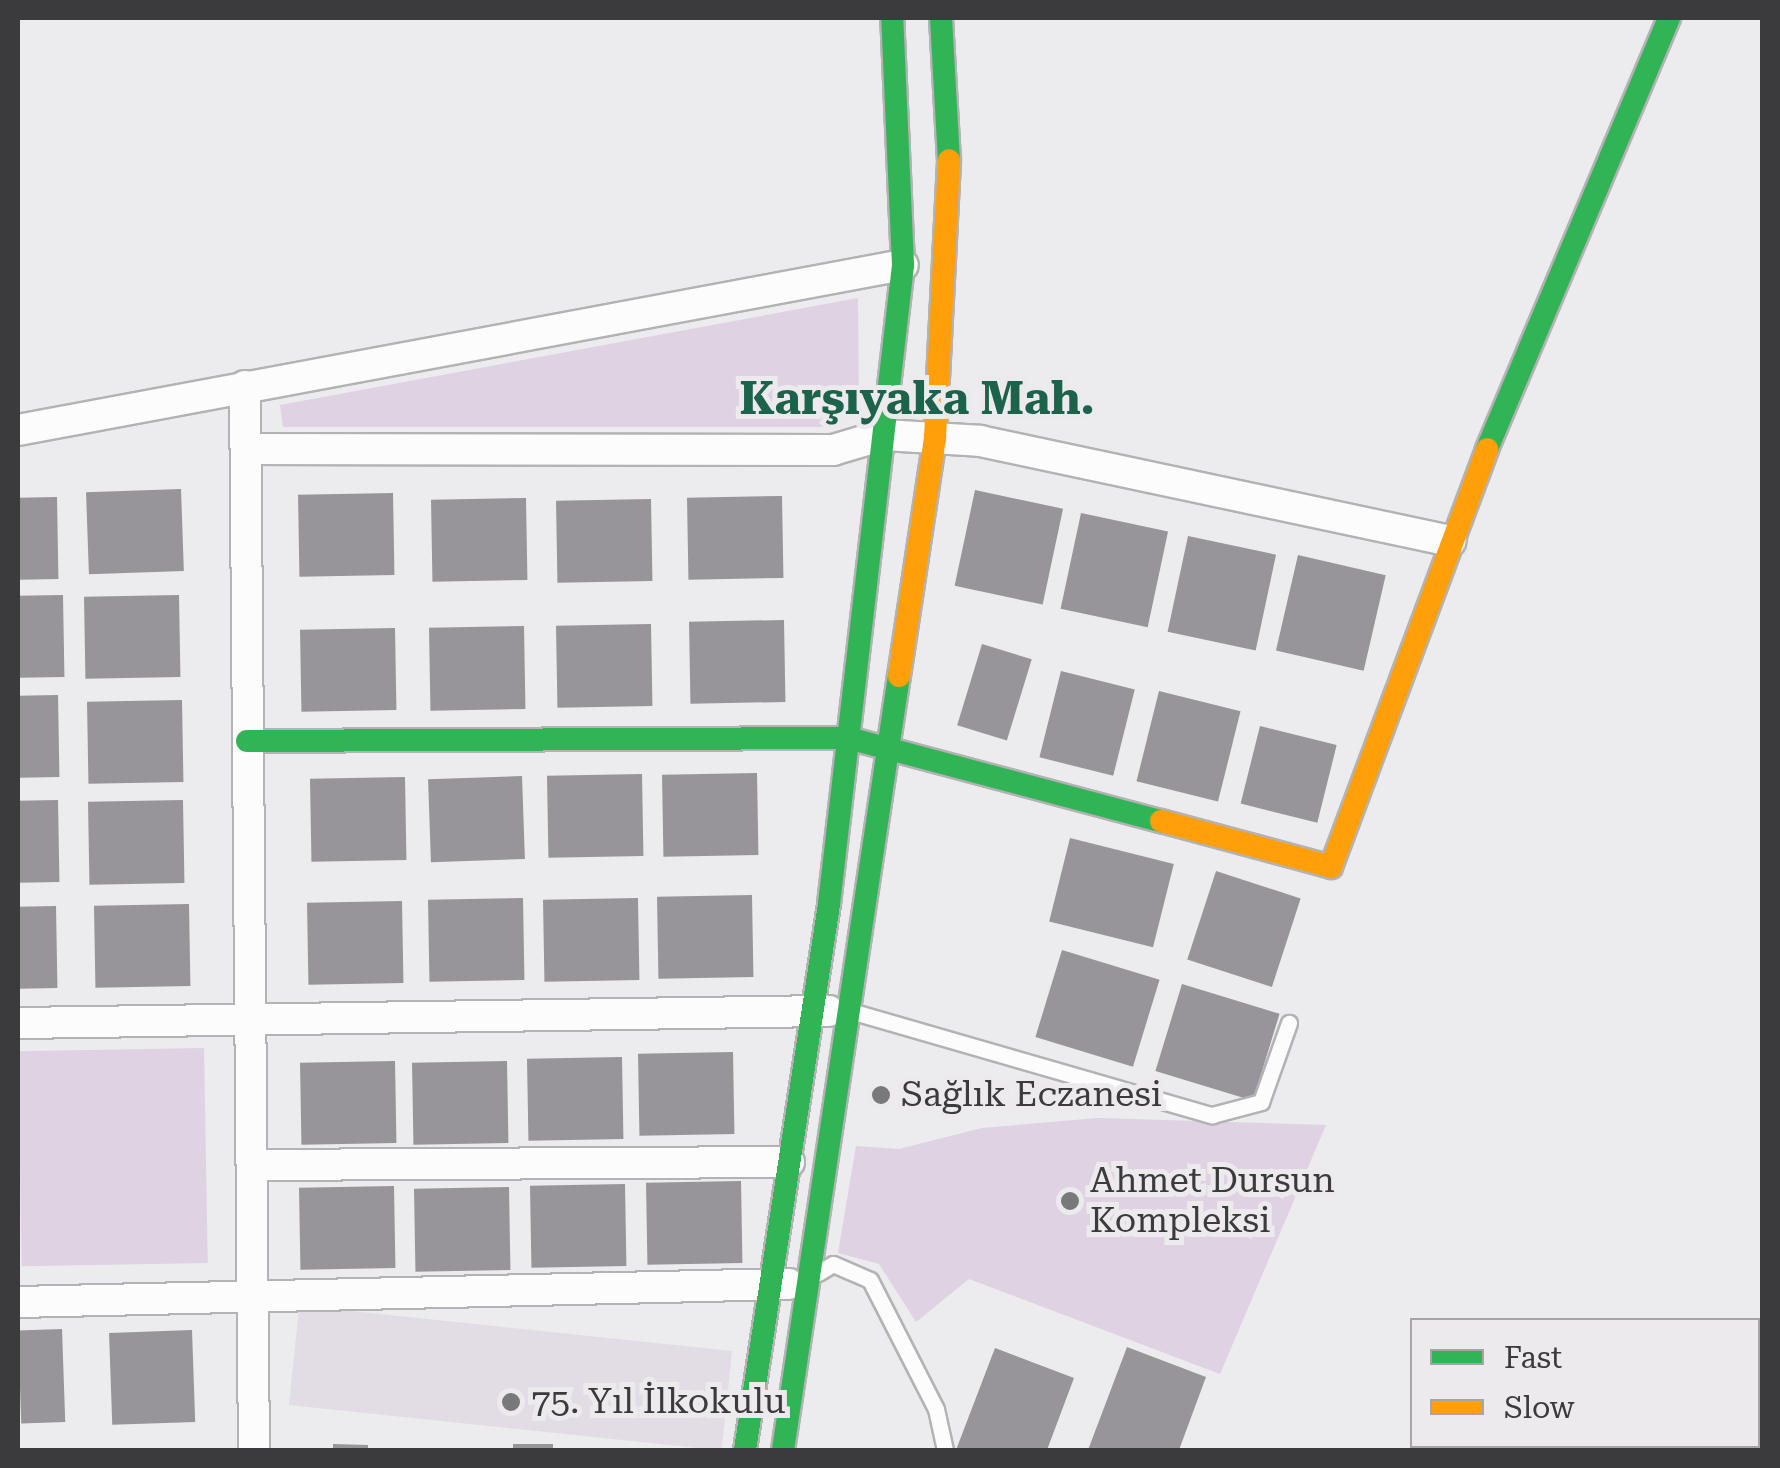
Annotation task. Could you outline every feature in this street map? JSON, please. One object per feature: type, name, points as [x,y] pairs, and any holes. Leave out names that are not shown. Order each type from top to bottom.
[{"type":"street","points":[[745,1450],[813,1010],[903,265],[892,18]]},
{"type":"street","points":[[783,1450],[935,438],[950,185],[941,18]]},
{"type":"street","points":[[247,740],[848,738],[1331,868],[1450,541],[1669,18]]},
{"type":"street","points":[[18,430],[903,265]]},
{"type":"street","points":[[246,386],[247,1020],[254,1450]]},
{"type":"street","points":[[246,449],[833,450],[884,435],[935,438],[1450,541]]},
{"type":"street","points":[[18,1023],[850,1011]]},
{"type":"street","points":[[252,1165],[790,1162]]},
{"type":"street","points":[[18,1302],[253,1302],[769,1290],[810,1278]]},
{"type":"lane","points":[[850,1011],[1212,1116],[1261,1102],[1289,1023]]},
{"type":"lane","points":[[810,1278],[833,1264],[870,1280],[929,1393],[946,1450]]},
{"type":"shaded area","points":[[858,298],[859,403],[827,427],[283,427],[280,405]]},
{"type":"shaded area","points":[[204,1048],[208,1263],[22,1266],[18,1051]]},
{"type":"shaded area","name":"Ahmet Dursun Kompleksi","points":[[1098,1118],[1326,1125],[1220,1374],[969,1279],[916,1322],[879,1264],[838,1253],[856,1146],[899,1149],[982,1128]]},
{"type":"shaded area","name":"75. Yıl İlkokulu","points":[[299,1306],[732,1351],[722,1450],[289,1405]]},
{"type":"building","points":[[181,489],[184,571],[89,574],[86,492]]},
{"type":"building","points":[[975,490],[1063,509],[1043,605],[955,586]]},
{"type":"building","points":[[393,493],[394,575],[299,577],[298,495]]},
{"type":"building","points":[[782,496],[783,578],[688,580],[687,498]]},
{"type":"building","points":[[57,497],[58,579],[19,580],[18,498]]},
{"type":"building","points":[[526,498],[527,580],[432,582],[431,500]]},
{"type":"building","points":[[651,499],[652,581],[557,583],[556,501]]},
{"type":"building","points":[[1081,513],[1168,532],[1148,627],[1061,609]]},
{"type":"building","points":[[1188,536],[1276,555],[1256,651],[1168,632]]},
{"type":"building","points":[[1298,555],[1386,575],[1364,671],[1276,650]]},
{"type":"building","points":[[63,595],[64,677],[19,678],[18,596]]},
{"type":"building","points":[[179,595],[180,677],[85,679],[84,597]]},
{"type":"building","points":[[784,620],[785,702],[690,704],[689,622]]},
{"type":"building","points":[[651,624],[652,706],[557,708],[556,626]]},
{"type":"building","points":[[524,626],[525,709],[430,711],[429,628]]},
{"type":"building","points":[[395,628],[396,710],[301,712],[300,630]]},
{"type":"building","points":[[982,644],[1032,659],[1007,740],[957,725]]},
{"type":"building","points":[[1061,671],[1135,689],[1113,776],[1039,757]]},
{"type":"building","points":[[1159,691],[1241,711],[1218,802],[1137,781]]},
{"type":"building","points":[[58,695],[59,777],[19,778],[18,696]]},
{"type":"building","points":[[182,700],[183,782],[88,784],[87,702]]},
{"type":"building","points":[[1260,726],[1337,745],[1317,823],[1241,804]]},
{"type":"building","points":[[757,773],[758,855],[663,857],[662,775]]},
{"type":"building","points":[[642,774],[643,856],[548,858],[547,776]]},
{"type":"building","points":[[522,776],[525,859],[431,862],[428,779]]},
{"type":"building","points":[[405,777],[406,860],[311,862],[310,779]]},
{"type":"building","points":[[58,800],[59,882],[19,883],[18,801]]},
{"type":"building","points":[[183,800],[184,883],[89,885],[88,802]]},
{"type":"building","points":[[1070,838],[1174,864],[1153,947],[1049,921]]},
{"type":"building","points":[[1216,871],[1301,899],[1272,987],[1187,959]]},
{"type":"building","points":[[752,895],[753,977],[658,979],[657,897]]},
{"type":"building","points":[[523,898],[524,980],[429,982],[428,900]]},
{"type":"building","points":[[638,898],[639,980],[544,982],[543,900]]},
{"type":"building","points":[[402,901],[403,983],[308,985],[307,903]]},
{"type":"building","points":[[189,904],[190,986],[95,988],[94,906]]},
{"type":"building","points":[[56,906],[57,988],[19,989],[18,907]]},
{"type":"building","points":[[1062,950],[1160,980],[1133,1067],[1035,1037]]},
{"type":"building","points":[[1182,984],[1280,1014],[1253,1101],[1155,1071]]},
{"type":"building","points":[[733,1052],[734,1134],[639,1136],[638,1054]]},
{"type":"building","points":[[622,1057],[623,1139],[528,1141],[527,1059]]},
{"type":"building","points":[[395,1061],[396,1143],[301,1145],[300,1063]]},
{"type":"building","points":[[507,1061],[508,1143],[413,1145],[412,1063]]},
{"type":"building","points":[[741,1181],[742,1263],[647,1265],[646,1183]]},
{"type":"building","points":[[625,1184],[626,1266],[531,1268],[530,1186]]},
{"type":"building","points":[[394,1186],[395,1268],[300,1270],[299,1188]]},
{"type":"building","points":[[509,1187],[510,1270],[415,1272],[414,1189]]},
{"type":"building","points":[[62,1329],[65,1422],[21,1423],[18,1331]]},
{"type":"building","points":[[192,1330],[195,1422],[112,1425],[109,1333]]},
{"type":"building","points":[[1127,1347],[1206,1377],[1179,1450],[1088,1450]]},
{"type":"building","points":[[995,1348],[1074,1378],[1047,1450],[956,1450]]},
{"type":"building","points":[[333,1444],[368,1445],[368,1450],[333,1450]]},
{"type":"building","points":[[513,1444],[553,1444],[553,1450],[513,1450]]},
{"type":"traffic: fast","points":[[745,1450],[829,904],[903,265],[892,18]]},
{"type":"traffic: fast","points":[[941,18],[949,160]]},
{"type":"traffic: fast","points":[[1487,449],[1669,18]]},
{"type":"traffic: fast","points":[[783,1450],[899,676]]},
{"type":"traffic: fast","points":[[247,741],[848,738],[1161,821]]},
{"type":"traffic: slow","points":[[899,676],[935,438],[949,160]]},
{"type":"traffic: slow","points":[[1161,821],[1331,867],[1487,449]]},
{"type":"place","name":"Sağlık Eczanesi","points":[[881,1095]]},
{"type":"place","name":"Ahmet Dursun Kompleksi","points":[[1070,1201]]},
{"type":"place","name":"75. Yıl İlkokulu","points":[[511,1402]]},
{"type":"district","name":"Karşıyaka Mah.","points":[[917,399]]}]
